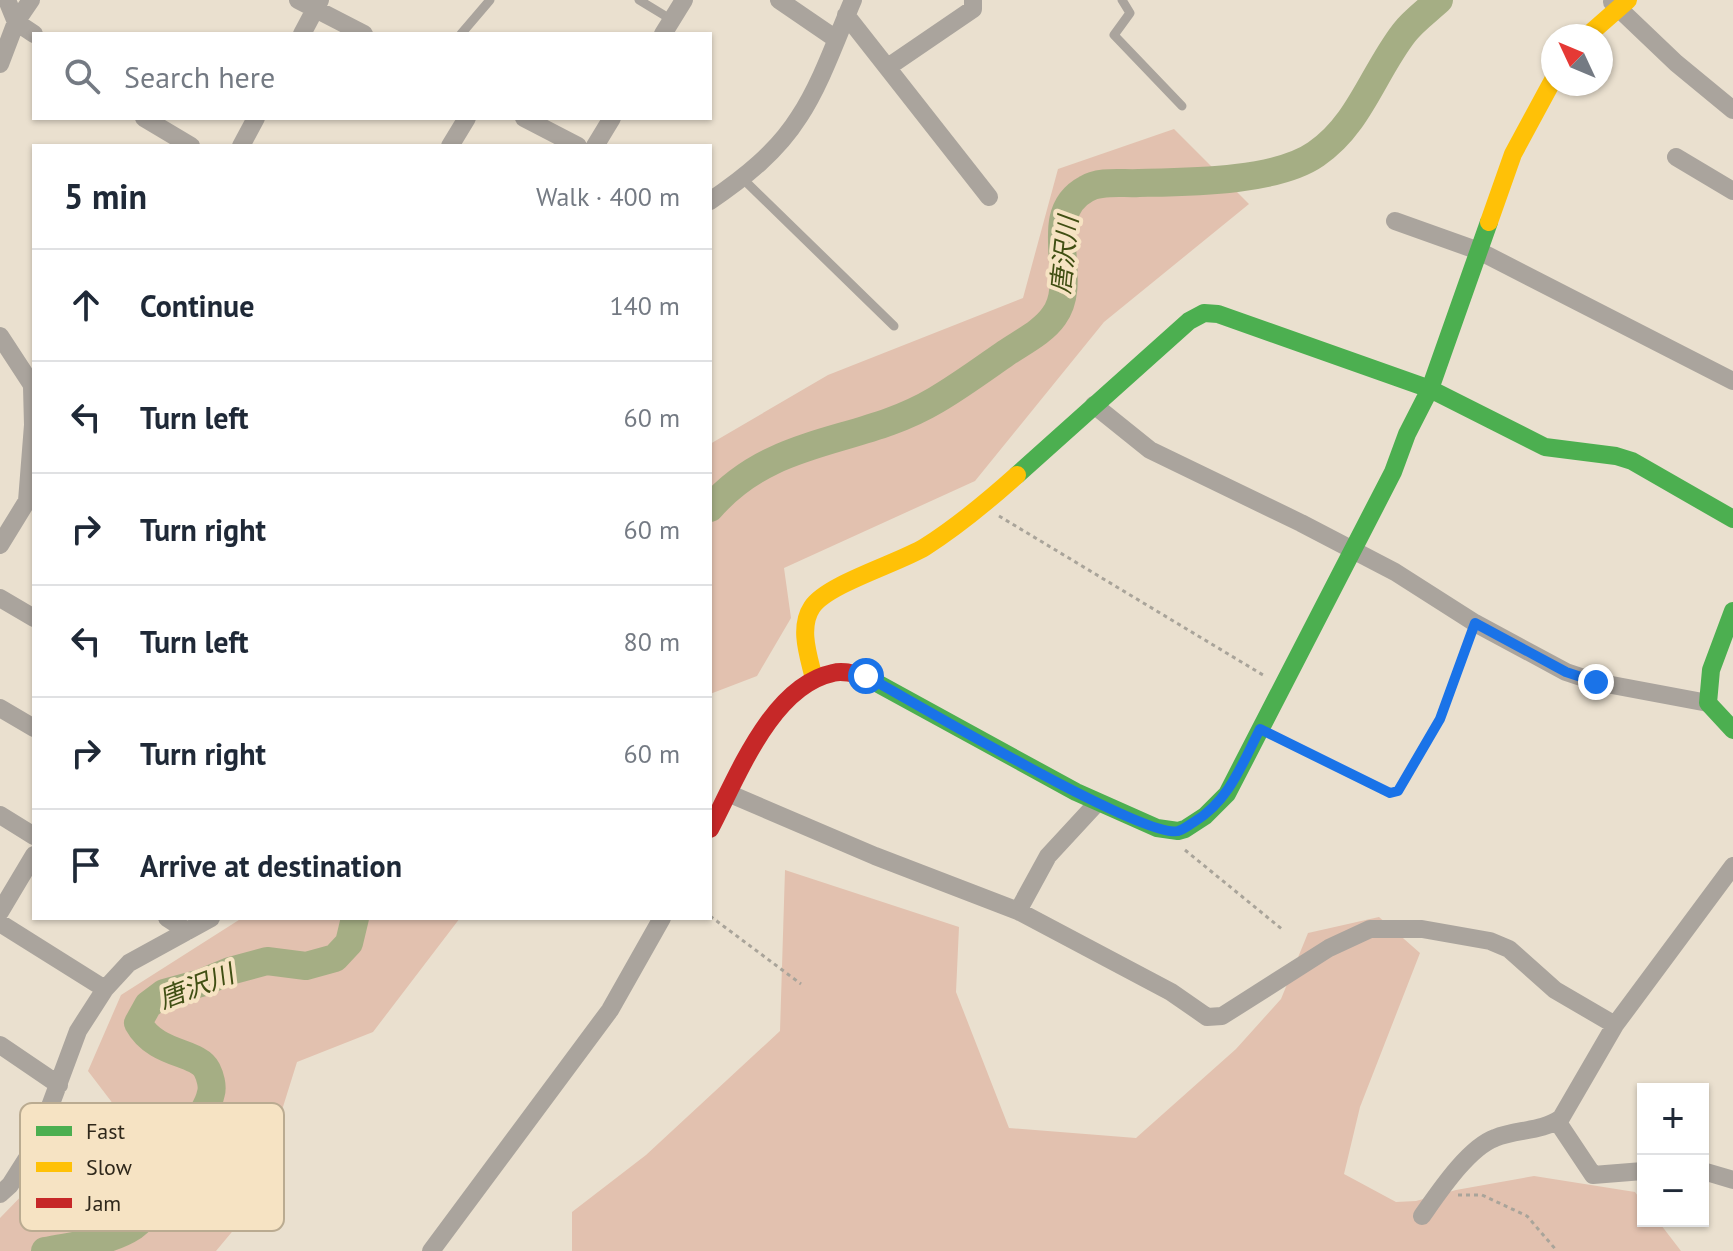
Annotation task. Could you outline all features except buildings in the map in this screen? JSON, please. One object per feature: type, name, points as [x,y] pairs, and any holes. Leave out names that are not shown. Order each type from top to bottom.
[{"type":"street","points":[[7,0],[16,22],[32,33]]},
{"type":"street","points":[[0,64],[16,22],[31,0]]},
{"type":"street","points":[[298,0],[318,4],[361,32]]},
{"type":"street","points":[[667,27],[684,0]]},
{"type":"street","points":[[779,0],[836,39]]},
{"type":"street","points":[[888,67],[973,9],[973,0]]},
{"type":"street","points":[[1599,24],[1619,3],[1676,63],[1733,110]]},
{"type":"street","points":[[303,32],[318,4]]},
{"type":"street","points":[[712,200],[743,179],[773,150],[800,117],[850,7]]},
{"type":"street","points":[[850,7],[888,67],[989,197]]},
{"type":"street","points":[[712,826],[749,752],[791,695],[814,679],[836,671],[866,676],[1097,803],[1162,831],[1179,831],[1207,814],[1227,794],[1393,472],[1407,434],[1430,389],[1513,154],[1544,96]]},
{"type":"street","points":[[147,120],[188,144]]},
{"type":"street","points":[[242,144],[255,120]]},
{"type":"street","points":[[451,144],[466,120]]},
{"type":"street","points":[[528,120],[574,144]]},
{"type":"street","points":[[596,144],[611,120]]},
{"type":"street","points":[[1676,157],[1733,191]]},
{"type":"street","points":[[1395,221],[1479,251],[1733,381]]},
{"type":"street","points":[[814,679],[804,637],[811,608],[827,594],[923,548],[982,506],[1189,321],[1204,313],[1218,314],[1430,389],[1545,447],[1632,461],[1733,519]]},
{"type":"street","points":[[0,336],[32,386]]},
{"type":"street","points":[[1094,405],[1150,450],[1395,572],[1475,623],[1566,672],[1596,682],[1708,703],[1733,730]]},
{"type":"street","points":[[0,545],[30,503],[32,451]]},
{"type":"street","points":[[0,598],[32,617]]},
{"type":"street","points":[[1708,703],[1711,670],[1733,611]]},
{"type":"street","points":[[0,708],[32,727]]},
{"type":"street","points":[[730,794],[875,856],[1018,911],[1171,992],[1207,1017],[1222,1016],[1329,948],[1370,929],[1422,929],[1490,941],[1509,949],[1555,990],[1615,1025]]},
{"type":"street","points":[[1018,911],[1048,856],[1097,803]]},
{"type":"street","points":[[0,815],[32,835]]},
{"type":"street","points":[[0,912],[32,858]]},
{"type":"street","points":[[1422,1216],[1472,1154],[1493,1138],[1557,1121],[1615,1025],[1733,866]]},
{"type":"street","points":[[170,920],[187,931]]},
{"type":"street","points":[[52,1103],[78,1031],[105,989],[129,963],[207,920]]},
{"type":"street","points":[[431,1251],[610,1010],[661,920]]},
{"type":"street","points":[[0,923],[105,989]]},
{"type":"street","points":[[0,1045],[59,1085]]},
{"type":"street","points":[[1557,1121],[1593,1175],[1637,1171]]},
{"type":"street","points":[[0,1194],[20,1169]]},
{"type":"street","points":[[1709,1173],[1733,1180]]},
{"type":"lane","points":[[463,32],[490,0]]},
{"type":"lane","points":[[639,0],[667,27]]},
{"type":"lane","points":[[1122,0],[1130,13],[1114,35],[1182,106]]},
{"type":"lane","points":[[743,179],[894,326]]},
{"type":"path","points":[[982,506],[1282,687]]},
{"type":"path","points":[[1260,729],[1390,793],[1398,791],[1440,719],[1475,623]]},
{"type":"path","points":[[1179,831],[1186,853],[1283,930]]},
{"type":"path","points":[[712,917],[801,984]]},
{"type":"path","points":[[1437,1196],[1482,1195],[1505,1205],[1527,1216],[1557,1251]]},
{"type":"shaded area","points":[[1174,129],[1249,204],[1104,322],[975,481],[784,568],[791,618],[757,676],[712,693],[712,443],[828,375],[1023,298],[1058,169]]},
{"type":"shaded area","points":[[785,870],[959,927],[956,992],[1009,1128],[1136,1138],[1236,1049],[1281,999],[1308,933],[1379,917],[1420,953],[1360,1107],[1344,1174],[1396,1202],[1416,1201],[1456,1190],[1534,1176],[1635,1192],[1637,1227],[1663,1227],[1681,1251],[572,1251],[572,1212],[646,1155],[780,1031]]},
{"type":"shaded area","points":[[239,920],[458,920],[373,1032],[297,1062],[284,1104],[112,1103],[88,1071],[121,995]]},
{"type":"shaded area","points":[[20,1197],[20,1231],[233,1231],[216,1251],[0,1251],[0,1218]]},
{"type":"waterway","name":"唐沢川","points":[[712,506],[735,484],[762,466],[790,453],[907,415],[936,400],[1044,327],[1061,301],[1065,215],[1072,200],[1086,189],[1105,183],[1231,179],[1278,170],[1316,154],[1355,114],[1404,33],[1439,0]]},
{"type":"waterway","name":"唐沢川","points":[[208,1103],[212,1090],[211,1081],[202,1064],[155,1042],[138,1023],[148,1005],[164,993],[267,961],[306,966],[335,958],[349,943],[355,920]]},
{"type":"waterway","name":"唐沢川","points":[[45,1251],[91,1243],[126,1231]]},
{"type":"traffic: fast","points":[[864,676],[1076,792],[1157,828],[1178,831],[1205,816],[1227,794],[1393,472],[1407,434],[1430,389],[1489,222]]},
{"type":"traffic: fast","points":[[1017,475],[1189,321],[1204,313],[1218,314],[1430,389],[1545,447],[1632,461],[1733,519]]},
{"type":"traffic: fast","points":[[1733,611],[1711,670],[1708,703],[1733,730]]},
{"type":"traffic: slow","points":[[1601,24],[1628,0]]},
{"type":"traffic: slow","points":[[1489,222],[1513,154],[1544,96]]},
{"type":"traffic: slow","points":[[814,679],[805,633],[808,615],[820,598],[847,582],[925,547],[1017,475]]},
{"type":"traffic: jam","points":[[712,825],[758,737],[791,696],[811,681],[833,673],[864,676]]},
{"type":"route","points":[[866,676],[1097,803],[1162,831],[1179,831],[1207,814],[1227,794],[1260,729],[1390,793],[1398,791],[1440,719],[1475,623],[1566,672],[1596,682]]}]
